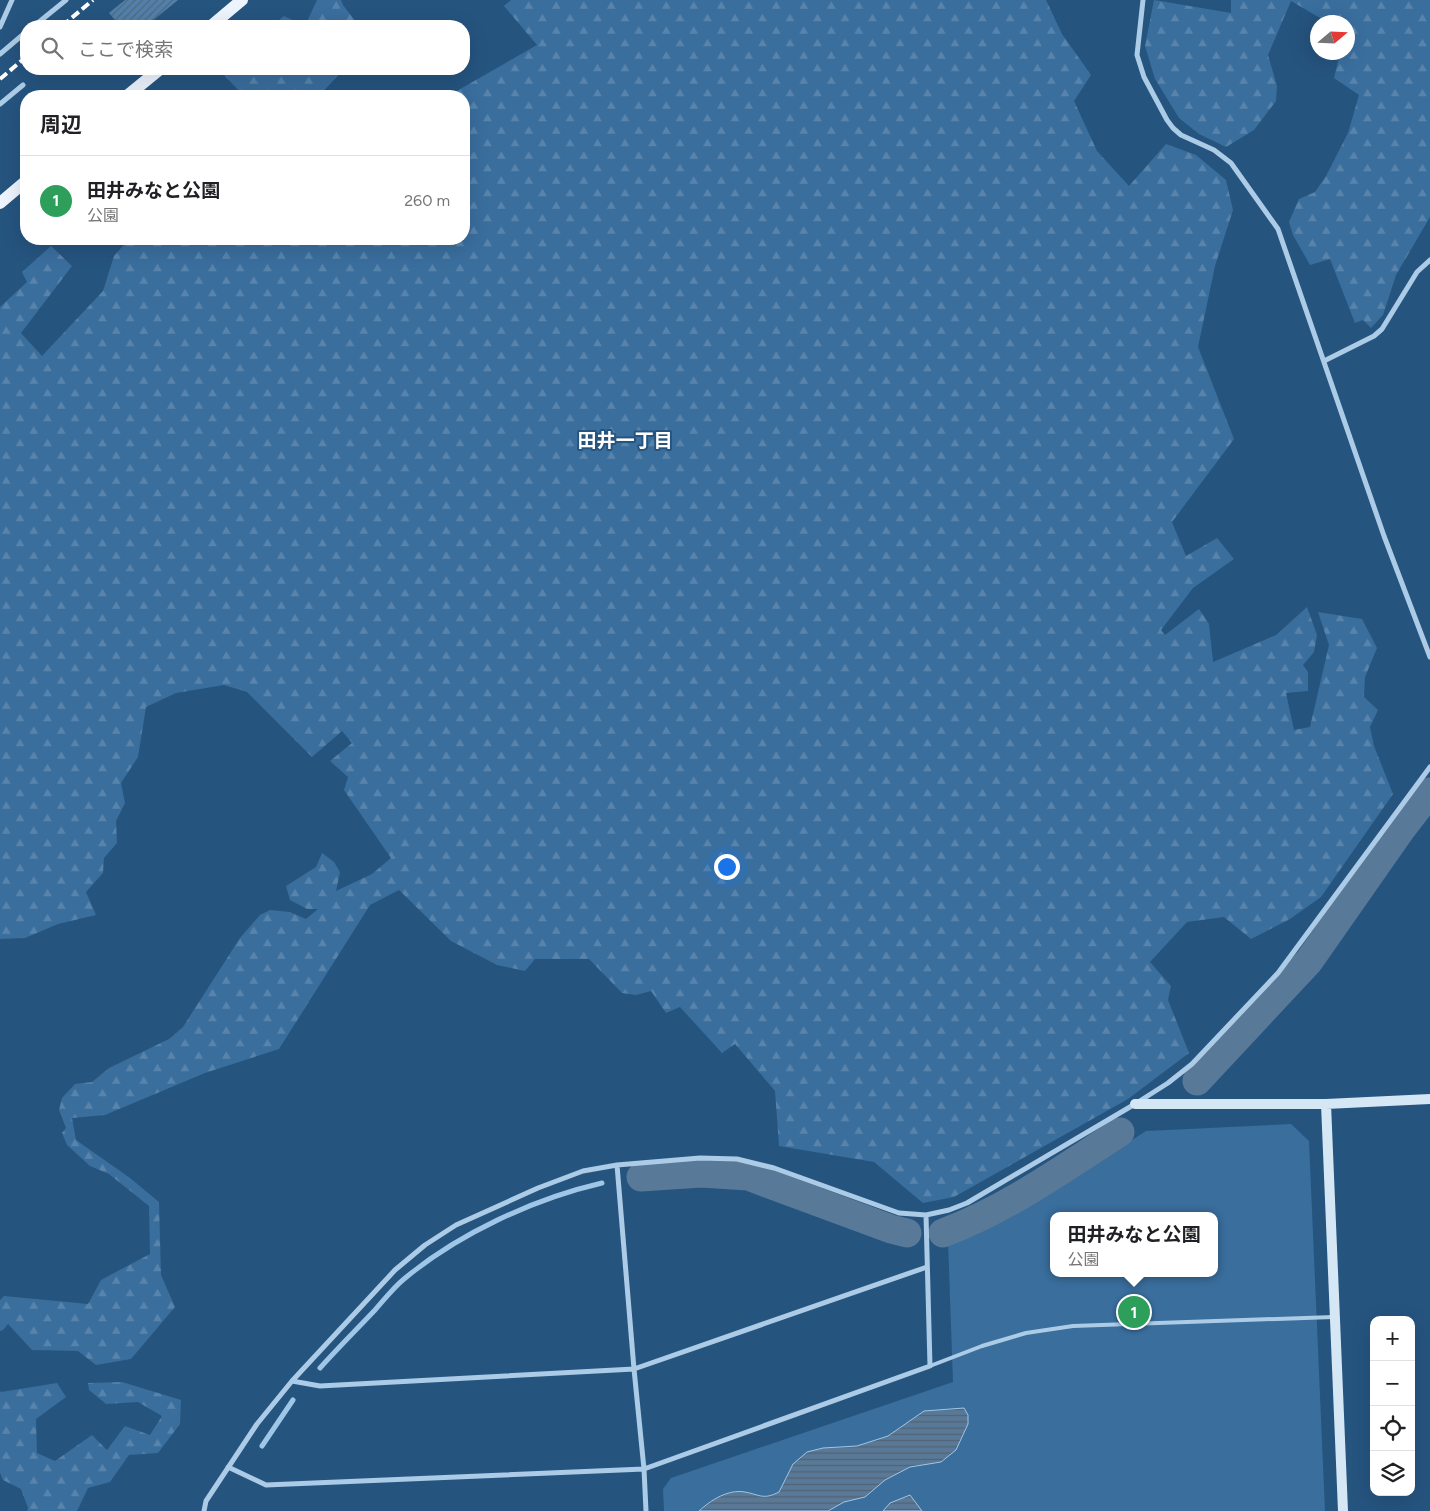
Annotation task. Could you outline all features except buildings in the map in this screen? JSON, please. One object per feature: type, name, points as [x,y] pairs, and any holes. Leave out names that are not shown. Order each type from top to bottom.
[{"type":"main road","points":[[218,20],[242,0]]},
{"type":"main road","points":[[134,90],[153,75]]},
{"type":"main road","points":[[0,203],[20,186]]},
{"type":"street","points":[[0,27],[12,0]]},
{"type":"street","points":[[41,20],[66,0]]},
{"type":"street","points":[[1143,0],[1137,55],[1144,77],[1173,128],[1181,135],[1222,155],[1231,163],[1278,229],[1384,536],[1430,658]]},
{"type":"street","points":[[0,54],[20,37]]},
{"type":"street","points":[[0,104],[23,85]]},
{"type":"street","points":[[1324,361],[1374,336],[1382,329],[1417,272],[1430,260]]},
{"type":"street","points":[[204,1511],[206,1501],[257,1424],[292,1381],[395,1270],[426,1245],[456,1225],[538,1188],[583,1170],[617,1165],[700,1158],[738,1160],[774,1168],[900,1213],[926,1215],[949,1210],[968,1203],[1135,1104],[1168,1083],[1192,1064],[1278,973],[1430,766]]},
{"type":"street","points":[[1135,1104],[1326,1104],[1430,1099]]},
{"type":"street","points":[[1326,1104],[1343,1511]]},
{"type":"street","points":[[617,1165],[644,1469],[646,1511]]},
{"type":"street","points":[[228,1467],[266,1485],[644,1469],[930,1366],[926,1215]]},
{"type":"street","points":[[292,1381],[320,1386],[634,1369],[927,1267]]},
{"type":"lane","points":[[930,1366],[982,1346],[1026,1333],[1073,1326],[1335,1317]]},
{"type":"green space","points":[[317,0],[341,0],[354,20],[308,20]]},
{"type":"green space","points":[[511,0],[1046,0],[1062,34],[1091,75],[1074,101],[1097,151],[1129,186],[1166,144],[1196,155],[1226,180],[1233,210],[1215,266],[1198,347],[1234,439],[1172,522],[1186,556],[1217,538],[1234,559],[1193,588],[1161,630],[1165,635],[1199,609],[1209,624],[1213,662],[1276,635],[1307,607],[1317,635],[1314,652],[1303,665],[1308,672],[1308,691],[1286,693],[1294,730],[1310,727],[1329,645],[1318,612],[1362,619],[1377,648],[1365,677],[1364,697],[1378,710],[1370,727],[1374,746],[1393,794],[1321,897],[1290,919],[1251,939],[1224,917],[1187,922],[1150,962],[1171,986],[1168,1000],[1189,1053],[1128,1099],[954,1197],[923,1203],[874,1162],[779,1146],[775,1091],[735,1044],[722,1053],[680,1007],[666,1013],[651,991],[636,995],[622,993],[589,959],[535,959],[525,971],[497,965],[451,941],[399,890],[370,905],[279,1049],[205,1073],[105,1115],[72,1118],[76,1140],[130,1178],[159,1202],[161,1275],[175,1307],[131,1359],[96,1365],[78,1351],[32,1350],[8,1324],[0,1331],[0,1300],[4,1296],[88,1304],[101,1280],[150,1254],[149,1206],[109,1174],[90,1166],[67,1145],[62,1133],[66,1128],[59,1110],[62,1098],[75,1084],[92,1082],[109,1068],[169,1039],[183,1027],[240,938],[260,915],[270,910],[290,912],[306,919],[318,909],[307,909],[290,900],[286,886],[316,867],[322,853],[334,862],[340,872],[336,891],[372,874],[391,858],[344,790],[348,777],[330,761],[352,743],[342,731],[312,757],[247,692],[224,685],[176,693],[146,707],[138,757],[121,783],[125,803],[116,821],[117,843],[104,858],[103,873],[86,892],[96,915],[58,924],[25,938],[0,939],[0,307],[27,282],[22,272],[51,246],[72,266],[21,333],[42,356],[103,291],[114,256],[124,245],[470,245],[470,90],[458,90],[537,45],[504,6]]},
{"type":"green space","points":[[1154,0],[1231,13],[1231,0],[1430,0],[1430,217],[1396,275],[1383,315],[1371,328],[1363,320],[1355,323],[1330,259],[1310,265],[1293,235],[1289,222],[1299,199],[1315,192],[1326,176],[1348,133],[1359,95],[1334,78],[1338,60],[1355,60],[1355,15],[1315,15],[1291,1],[1268,55],[1277,86],[1276,101],[1254,130],[1226,147],[1199,134],[1179,118],[1155,79],[1145,46]]},
{"type":"green space","points":[[284,16],[292,20],[279,20]]},
{"type":"green space","points":[[224,75],[338,75],[325,90],[238,90]]},
{"type":"green space","points":[[1291,1124],[1309,1141],[1325,1511],[664,1511],[663,1489],[671,1478],[953,1382],[948,1241],[980,1224],[1127,1136],[1132,1140],[1146,1131]]},
{"type":"green space","points":[[122,1382],[181,1400],[180,1424],[158,1453],[129,1455],[110,1482],[88,1488],[77,1511],[27,1511],[28,1508],[21,1489],[3,1480],[0,1473],[0,1391],[57,1383],[66,1397],[36,1419],[37,1453],[55,1461],[92,1435],[107,1450],[125,1426],[150,1435],[162,1416],[138,1402],[106,1404],[89,1390],[88,1383]]},
{"type":"shaded area","points":[[964,1408],[968,1415],[968,1424],[956,1450],[941,1462],[910,1467],[885,1480],[865,1497],[844,1502],[828,1511],[699,1511],[714,1499],[732,1492],[745,1492],[765,1496],[779,1492],[793,1464],[807,1452],[823,1448],[857,1446],[888,1436],[924,1411]]},
{"type":"shaded area","points":[[910,1495],[922,1511],[883,1511],[890,1503]]},
{"type":"waterway","points":[[1197,1081],[1309,961],[1402,828],[1430,792]]},
{"type":"waterway","points":[[943,1233],[1012,1200],[1120,1132]]},
{"type":"waterway","points":[[641,1177],[701,1173],[748,1176],[891,1229],[907,1233]]},
{"type":"waterway","points":[[320,1368],[392,1290],[448,1247],[497,1220],[523,1209],[550,1198],[602,1183]]},
{"type":"waterway","points":[[262,1446],[293,1400]]},
{"type":"railway","points":[[69,20],[93,0]]},
{"type":"railway","points":[[0,79],[20,62]]},
{"type":"place","name":"田井みなと公園","points":[[1134,1312]]},
{"type":"district","name":"田井一丁目","points":[[625,440]]}]
